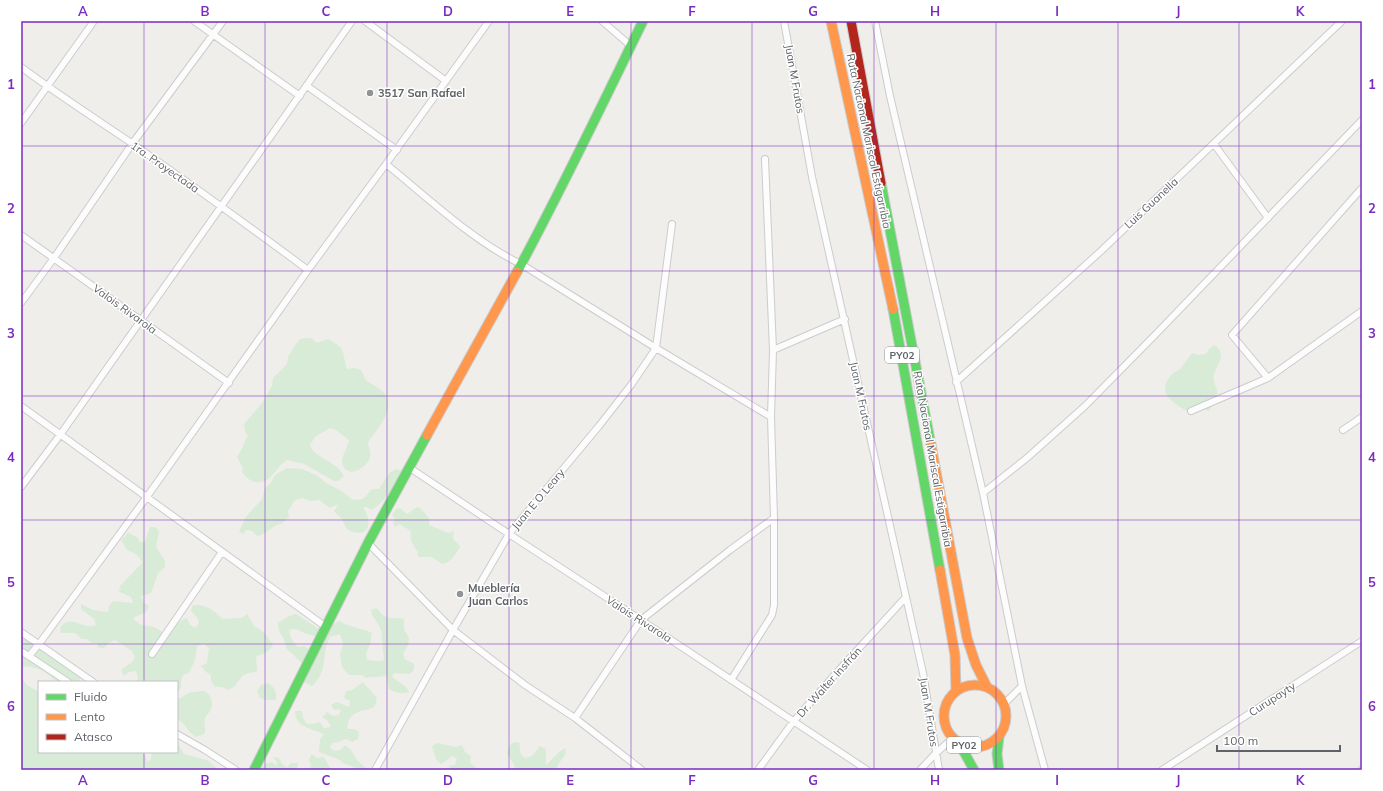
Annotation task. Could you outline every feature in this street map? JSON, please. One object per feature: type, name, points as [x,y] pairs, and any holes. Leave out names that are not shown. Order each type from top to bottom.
[{"type":"main road","points":[[254,770],[368,543],[521,264],[578,155],[643,21]]},
{"type":"main road","name":"Ruta Nacional Mariscal Estigarribia","points":[[830,21],[898,330],[955,655],[956,691]]},
{"type":"main road","name":"Ruta Nacional Mariscal Estigarribia","points":[[851,21],[967,638],[976,665],[987,687]]},
{"type":"main road","points":[[956,691],[974,685],[987,687]]},
{"type":"main road","name":"PY02","points":[[956,741],[967,746],[980,747],[992,743],[1004,730],[1006,721],[1004,704],[995,692],[987,687]]},
{"type":"main road","name":"PY02","points":[[956,691],[948,701],[944,714],[946,727],[974,770]]},
{"type":"main road","name":"PY02","points":[[998,737],[996,756],[999,770]]},
{"type":"street","points":[[21,123],[94,21]]},
{"type":"street","points":[[194,21],[300,96]]},
{"type":"street","points":[[21,303],[54,258],[132,144],[223,21]]},
{"type":"street","points":[[21,487],[60,435],[220,206],[300,96],[352,21]]},
{"type":"street","points":[[365,21],[446,81]]},
{"type":"street","points":[[28,656],[39,644],[146,498],[308,270],[489,21]]},
{"type":"street","points":[[602,21],[631,46]]},
{"type":"street","name":"Juan M Frutos","points":[[784,21],[812,177],[923,673],[938,770]]},
{"type":"street","points":[[875,21],[890,96],[983,493],[1022,686],[1045,770]]},
{"type":"street","name":"Luis Guanella","points":[[956,382],[1101,251],[1342,21]]},
{"type":"street","name":"1ra. Proyectada","points":[[21,67],[220,206],[308,270]]},
{"type":"street","points":[[307,86],[396,150]]},
{"type":"street","points":[[983,493],[1028,457],[1085,406],[1160,331],[1362,120]]},
{"type":"street","points":[[1214,144],[1268,218]]},
{"type":"street","points":[[732,680],[774,610],[774,518],[771,417],[773,350],[765,159]]},
{"type":"street","points":[[386,164],[466,229],[508,258],[521,264],[771,417]]},
{"type":"street","points":[[1268,378],[1232,336],[1362,188]]},
{"type":"street","name":"Juan E O Leary","points":[[375,770],[508,534],[599,426],[635,379],[656,348],[672,224]]},
{"type":"street","name":"Valois Rivarola","points":[[21,235],[229,383]]},
{"type":"street","points":[[1191,411],[1268,378],[1362,311]]},
{"type":"street","points":[[773,350],[845,319]]},
{"type":"street","points":[[21,406],[326,627]]},
{"type":"street","points":[[1342,430],[1362,417]]},
{"type":"street","name":"Valois Rivarola","points":[[410,468],[867,770]]},
{"type":"street","points":[[575,718],[640,620],[774,518]]},
{"type":"street","points":[[368,543],[453,630],[525,686],[575,718],[642,770]]},
{"type":"street","points":[[152,654],[222,552]]},
{"type":"street","name":"Dr. Walter Insfrán","points":[[758,770],[793,722],[905,598]]},
{"type":"street","points":[[21,632],[92,681]]},
{"type":"street","name":"Curupayty","points":[[1162,770],[1362,641]]},
{"type":"street","points":[[21,651],[66,681]]},
{"type":"street","points":[[1004,704],[1022,686]]},
{"type":"street","points":[[178,735],[236,770]]},
{"type":"street","points":[[922,769],[935,754],[956,741]]},
{"type":"green space","points":[[311,338],[317,343],[328,339],[339,346],[343,351],[347,369],[354,368],[361,370],[365,379],[381,390],[386,396],[388,410],[382,423],[368,442],[371,453],[370,457],[365,466],[360,469],[351,472],[347,470],[342,461],[349,440],[336,430],[330,428],[315,437],[310,445],[316,453],[341,471],[344,476],[338,481],[334,481],[304,464],[287,460],[268,479],[261,482],[254,482],[247,478],[242,472],[243,468],[237,457],[248,436],[245,431],[244,424],[262,403],[272,386],[273,378],[287,364],[288,357],[296,344],[300,339]]},
{"type":"green space","points":[[1214,345],[1218,348],[1221,355],[1214,377],[1217,390],[1216,399],[1209,411],[1202,409],[1189,412],[1177,405],[1168,397],[1165,392],[1165,386],[1173,373],[1180,369],[1192,353],[1199,355],[1206,354]]},
{"type":"green space","points":[[287,468],[302,469],[318,476],[326,483],[340,490],[353,500],[363,499],[372,489],[379,489],[390,472],[395,469],[401,471],[395,484],[381,503],[371,510],[367,507],[363,507],[366,511],[368,521],[367,529],[364,532],[353,532],[347,528],[341,518],[334,511],[339,504],[330,508],[319,500],[311,501],[302,498],[295,500],[288,511],[289,517],[287,519],[264,533],[257,536],[252,531],[246,530],[243,534],[239,532],[245,518],[262,499],[265,488],[271,483],[275,475]]},
{"type":"green space","points":[[417,507],[420,508],[429,518],[429,525],[448,533],[454,531],[453,539],[460,547],[453,558],[448,562],[442,564],[432,557],[419,557],[411,539],[411,531],[399,524],[396,527],[393,523],[395,520],[392,515],[396,509],[400,508],[407,514]]},
{"type":"green space","points":[[150,527],[155,527],[159,531],[156,547],[165,561],[165,567],[158,573],[151,593],[141,596],[143,602],[149,606],[146,612],[133,618],[141,625],[156,628],[167,635],[179,623],[187,618],[190,625],[196,628],[199,622],[191,611],[193,605],[206,607],[213,610],[222,619],[242,618],[247,614],[254,626],[265,633],[273,645],[266,653],[256,656],[257,671],[243,675],[235,686],[228,690],[222,687],[215,687],[211,681],[211,675],[201,666],[207,663],[209,648],[204,644],[197,646],[195,660],[189,673],[183,675],[181,688],[178,692],[178,681],[136,681],[138,678],[136,671],[129,672],[124,676],[121,670],[132,662],[135,657],[132,651],[115,640],[104,648],[97,647],[98,644],[91,643],[87,639],[82,639],[75,633],[61,633],[61,626],[70,622],[86,626],[96,625],[94,619],[81,609],[81,604],[93,610],[108,612],[109,606],[113,601],[133,603],[131,597],[118,591],[121,589],[119,587],[143,562],[136,554],[127,550],[121,540],[128,533],[137,537],[140,542],[145,542]]},
{"type":"green space","points":[[376,608],[386,617],[404,619],[404,630],[409,639],[408,645],[403,654],[405,659],[414,664],[414,670],[410,674],[394,673],[392,677],[406,687],[409,692],[398,693],[389,689],[386,675],[366,678],[362,675],[349,675],[342,667],[340,654],[343,644],[340,634],[330,637],[326,647],[323,668],[319,678],[312,686],[303,682],[320,644],[327,636],[330,626],[339,621],[372,633],[370,644],[366,653],[367,660],[384,660],[381,629],[372,615],[371,610]]},
{"type":"green space","points":[[296,614],[319,629],[318,636],[295,629],[289,630],[292,640],[298,647],[305,646],[310,651],[302,663],[286,648],[278,627],[278,623],[289,616]]},
{"type":"green space","points":[[21,636],[26,638],[47,654],[73,663],[79,671],[80,681],[55,681],[39,669],[32,667],[21,667]]},
{"type":"green space","points":[[21,678],[27,685],[38,691],[38,753],[144,753],[148,762],[151,759],[152,753],[178,753],[178,744],[184,754],[209,761],[218,770],[21,770]]},
{"type":"green space","points":[[363,682],[377,698],[375,705],[372,708],[355,713],[349,721],[347,729],[354,729],[359,732],[358,739],[352,742],[346,739],[332,743],[330,747],[334,751],[340,750],[345,745],[350,749],[358,761],[368,770],[357,770],[356,768],[343,763],[338,759],[319,752],[320,739],[324,734],[300,724],[295,711],[302,711],[303,718],[307,724],[320,722],[324,728],[331,727],[328,721],[322,717],[327,712],[333,716],[339,715],[341,709],[334,710],[331,705],[337,702],[349,707],[350,701],[344,698],[346,691],[352,690]]},
{"type":"green space","points":[[268,683],[275,690],[276,700],[266,700],[260,698],[257,691],[261,685]]},
{"type":"green space","points":[[204,691],[210,696],[212,702],[211,710],[206,716],[204,722],[204,734],[196,737],[178,720],[178,699],[191,692]]},
{"type":"green space","points":[[519,742],[521,755],[525,758],[532,756],[540,746],[546,749],[546,765],[560,751],[566,748],[565,755],[557,766],[558,770],[514,770],[515,766],[507,754],[508,748],[512,743]]},
{"type":"green space","points":[[437,743],[456,747],[462,745],[465,752],[471,756],[470,763],[483,770],[450,770],[449,766],[455,765],[457,759],[452,756],[441,764],[436,759],[432,746]]},
{"type":"green space","points":[[312,754],[317,758],[324,757],[330,770],[308,770],[311,766],[309,759]]},
{"type":"green space","points":[[273,757],[279,758],[282,764],[287,768],[291,763],[298,763],[297,770],[259,770],[265,764],[272,762],[276,766],[277,762]]},
{"type":"traffic: fast","points":[[517,272],[566,178],[643,21]]},
{"type":"traffic: fast","points":[[881,183],[931,445]]},
{"type":"traffic: fast","points":[[893,309],[940,570]]},
{"type":"traffic: fast","points":[[254,770],[368,543],[427,435]]},
{"type":"traffic: fast","points":[[999,737],[997,754],[999,770]]},
{"type":"traffic: fast","points":[[959,743],[974,770]]},
{"type":"traffic: slow","points":[[831,21],[893,309]]},
{"type":"traffic: slow","points":[[427,435],[517,272]]},
{"type":"traffic: slow","points":[[931,445],[967,638],[976,665],[987,687]]},
{"type":"traffic: slow","points":[[940,570],[955,655],[956,691]]},
{"type":"traffic: slow","points":[[969,685],[981,685],[997,694],[1004,704],[1006,716],[1004,728],[997,738],[981,747],[969,747],[958,742],[949,733],[944,722],[944,710],[949,699],[958,690],[969,685]]},
{"type":"traffic: jam","points":[[851,21],[881,183]]},
{"type":"place","name":"3517 San Rafael","points":[[370,93]]},
{"type":"place","name":"Mueblería Juan Carlos","points":[[460,594]]}]
